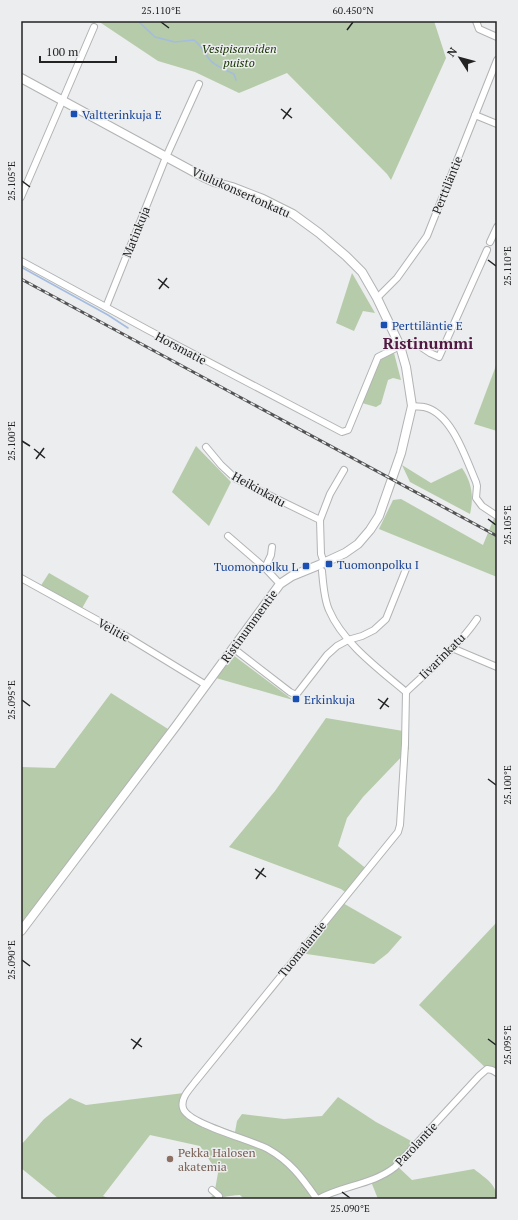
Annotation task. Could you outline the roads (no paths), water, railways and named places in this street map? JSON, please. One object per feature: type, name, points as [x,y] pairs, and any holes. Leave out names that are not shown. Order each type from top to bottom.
[{"type":"street","points":[[476,21],[479,29],[497,37]]},
{"type":"street","points":[[21,198],[94,27]]},
{"type":"street","name":"Perttiläntie","points":[[377,298],[397,278],[427,236],[497,60]]},
{"type":"street","name":"Viulukonsertonkatu","points":[[21,78],[205,178],[263,199],[298,218],[319,233],[362,272],[377,298]]},
{"type":"street","name":"Matinkuja","points":[[106,307],[166,157],[199,84]]},
{"type":"street","points":[[475,115],[497,124]]},
{"type":"street","points":[[490,242],[497,226]]},
{"type":"street","points":[[400,346],[415,343],[439,357],[487,250]]},
{"type":"street","name":"Horsmatie","points":[[21,261],[342,432],[348,430],[378,357],[400,346]]},
{"type":"street","name":"Ristinummentie","points":[[21,931],[280,584],[292,576],[323,567],[345,553],[358,544],[379,516],[400,453],[412,406],[406,367],[400,346],[377,298]]},
{"type":"street","points":[[412,406],[425,407],[442,416],[452,429],[476,482],[476,498],[482,506],[497,516]]},
{"type":"street","name":"Heikinkatu","points":[[206,447],[221,465],[236,479],[320,520]]},
{"type":"street","points":[[344,470],[330,494],[320,520],[324,589],[328,609],[348,640],[374,665],[406,692]]},
{"type":"street","points":[[228,536],[265,568],[280,584]]},
{"type":"street","points":[[265,568],[272,555],[272,547]]},
{"type":"street","points":[[233,648],[296,695],[327,655],[337,646],[374,630],[386,619],[406,569]]},
{"type":"street","name":"Velitie","points":[[21,578],[126,636],[206,685]]},
{"type":"street","name":"Iivarinkatu","points":[[406,692],[452,648],[477,619]]},
{"type":"street","points":[[452,648],[497,667]]},
{"type":"street","name":"Tuomalantie","points":[[318,1199],[293,1167],[281,1157],[267,1148],[191,1118],[184,1112],[182,1107],[183,1099],[398,832],[400,825],[405,744],[406,692]]},
{"type":"street","name":"Parolantie","points":[[318,1199],[327,1194],[374,1180],[386,1174],[395,1167],[479,1076],[487,1069],[497,1073]]},
{"type":"street","points":[[212,1190],[219,1196],[219,1199]]},
{"type":"waterway","points":[[138,21],[155,37],[175,42],[194,40],[213,63],[234,74],[236,80]]},
{"type":"waterway","points":[[21,267],[108,315],[128,328]]},
{"type":"railway","points":[[21,279],[497,536]]},
{"type":"place","name":"Valtterinkuja E","points":[[74,114]]},
{"type":"place","name":"Perttiläntie E","points":[[384,325]]},
{"type":"place","name":"Tuomonpolku I","points":[[329,564]]},
{"type":"place","name":"Tuomonpolku L","points":[[306,566]]},
{"type":"place","name":"Erkinkuja","points":[[296,699]]},
{"type":"place","name":"Pekka Halosen akatemia","points":[[170,1159]]},
{"type":"district","name":"Ristinummi","points":[[428,343]]},
{"type":"park label","name":"Vesipisaroiden puisto","points":[[239,55]]}]
